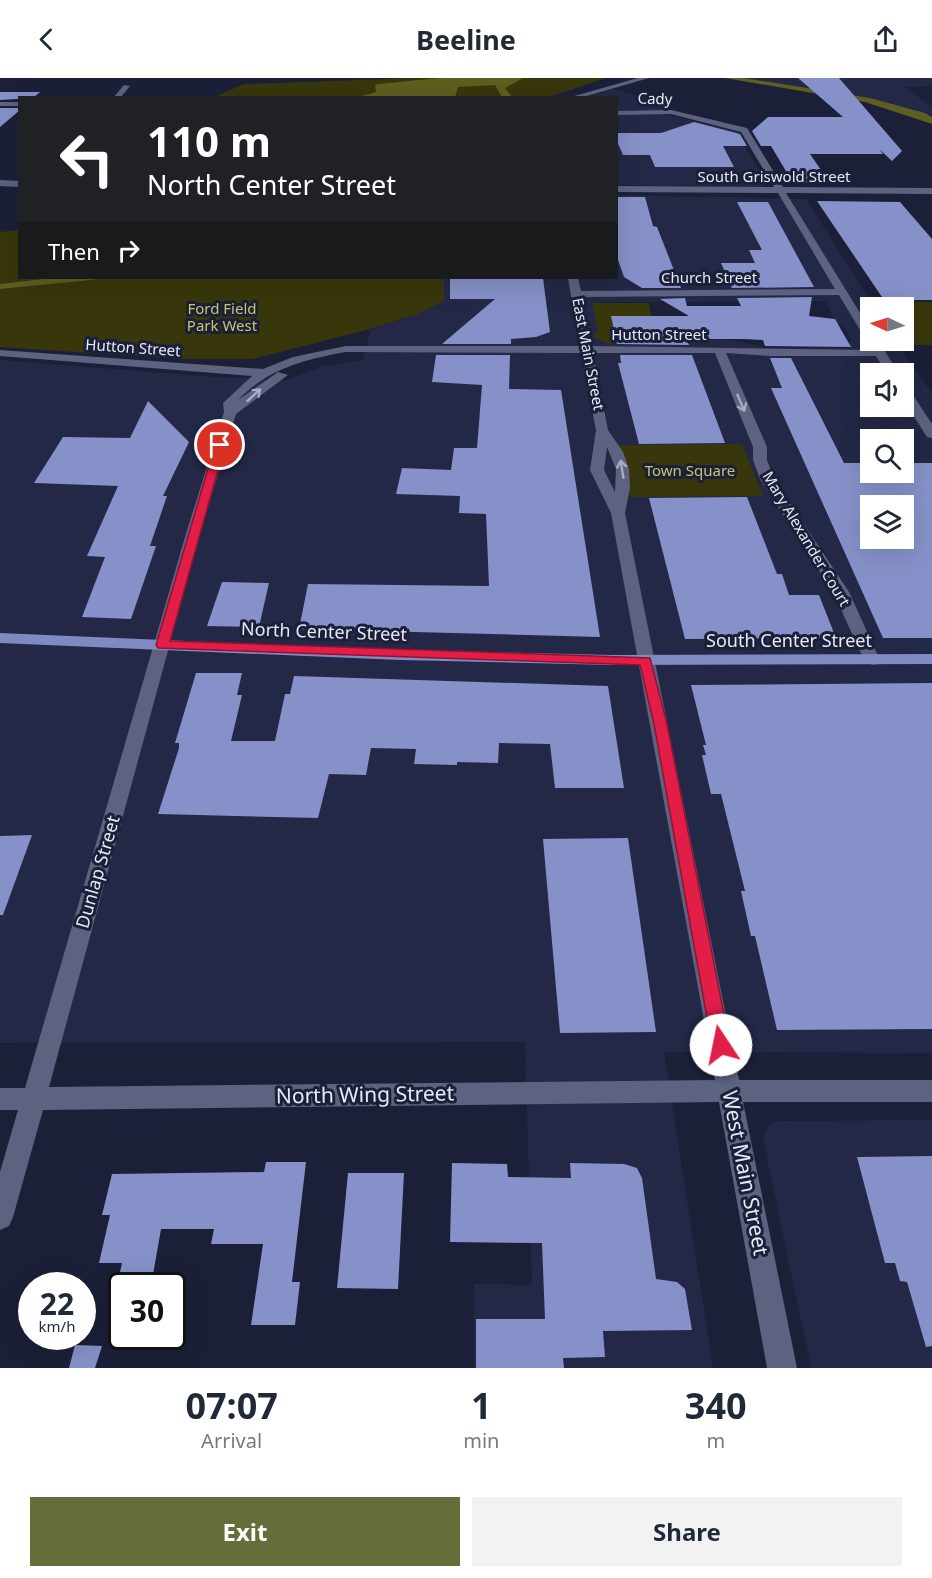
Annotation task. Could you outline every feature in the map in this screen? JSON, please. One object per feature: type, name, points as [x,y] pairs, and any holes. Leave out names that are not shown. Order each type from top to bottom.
[{"type":"main road","name":"North Center Street","points":[[0,638],[646,661]]},
{"type":"main road","name":"South Center Street","points":[[646,661],[932,659]]},
{"type":"street","points":[[578,96],[646,78]]},
{"type":"street","points":[[118,96],[126,86]]},
{"type":"street","points":[[0,104],[18,104]]},
{"type":"street","name":"Cady","points":[[618,113],[661,111],[693,116],[744,130],[860,322]]},
{"type":"street","points":[[0,183],[18,184]]},
{"type":"street","name":"South Griswold Street","points":[[618,189],[932,191]]},
{"type":"street","name":"East Main Street","points":[[573,279],[602,430],[597,470],[618,513],[646,661]]},
{"type":"street","name":"Church Street","points":[[576,294],[841,292]]},
{"type":"street","name":"Hutton Street","points":[[263,373],[318,354],[346,349],[879,353]]},
{"type":"street","name":"Hutton Street","points":[[0,353],[263,373],[278,377],[316,362],[367,350]]},
{"type":"street","name":"Mary Alexander Court","points":[[719,350],[760,447],[760,460],[767,479],[842,592],[872,660]]},
{"type":"street","name":"Cady","points":[[879,353],[886,363]]},
{"type":"street","name":"Dunlap Street","points":[[0,1218],[192,537],[230,412],[229,402],[238,391],[263,373]]},
{"type":"street","points":[[230,412],[278,377]]},
{"type":"street","points":[[914,406],[932,434]]},
{"type":"street","name":"East Main Street","points":[[602,430],[618,453],[624,468],[618,513]]},
{"type":"street","name":"West Main Street","points":[[646,661],[660,724],[782,1368]]},
{"type":"street","name":"North Wing Street","points":[[0,1099],[932,1091]]},
{"type":"shaded area","points":[[440,78],[523,78],[505,88],[511,96],[501,96],[495,85],[458,87],[455,96],[362,96],[376,92],[375,85]]},
{"type":"shaded area","points":[[725,78],[744,78],[870,98],[925,113],[932,117],[932,124],[865,102]]},
{"type":"shaded area","points":[[744,78],[932,78],[932,86],[905,87],[932,107],[932,115],[870,98]]},
{"type":"shaded area","points":[[613,89],[673,105],[656,112],[736,131],[767,184],[762,187],[618,185],[618,96],[590,96]]},
{"type":"shaded area","points":[[618,195],[806,199],[868,297],[860,297],[860,351],[903,351],[911,363],[860,363],[860,417],[914,417],[914,368],[932,394],[932,592],[866,597],[883,638],[932,638],[932,1053],[664,1052],[713,1368],[474,1368],[474,1284],[532,1285],[525,1042],[0,1043],[0,360],[215,377],[286,380],[323,366],[363,360],[371,329],[418,314],[444,301],[444,279],[618,279]],"holes":[[[825,301],[838,325],[843,325],[852,341],[847,341],[850,348],[766,348],[732,340],[608,339],[600,302]]]},
{"type":"shaded area","points":[[42,279],[102,279],[0,289],[0,284]]},
{"type":"shaded area","points":[[932,1120],[932,1368],[811,1368],[764,1144],[765,1133],[770,1124],[779,1121]]},
{"type":"green space","points":[[414,78],[606,78],[552,96],[217,96],[244,84]]},
{"type":"green space","points":[[18,230],[18,279],[42,279],[0,284],[0,232]]},
{"type":"green space","name":"Ford Field Park West","points":[[102,279],[444,279],[444,301],[418,314],[363,331],[252,359],[179,359],[0,347],[0,289]]},
{"type":"green space","points":[[914,302],[932,302],[932,345],[914,345]]},
{"type":"green space","points":[[592,303],[649,303],[651,316],[611,316],[615,334],[669,340],[613,340],[613,346],[592,336],[598,331]]},
{"type":"green space","name":"Town Square","points":[[742,444],[763,496],[630,497],[629,471],[617,445]]},
{"type":"building","points":[[798,78],[839,78],[902,151],[892,161],[879,149],[883,154],[810,154],[830,183],[793,183],[771,146],[761,146],[752,131],[768,117],[843,117]]},
{"type":"building","points":[[0,92],[40,92],[35,96],[18,96],[18,99],[0,100]]},
{"type":"building","points":[[0,108],[18,108],[18,112],[0,127]]},
{"type":"building","points":[[694,122],[740,134],[747,146],[723,146],[734,167],[655,167],[650,155],[623,155],[618,144],[618,133],[661,133]]},
{"type":"building","points":[[618,197],[645,197],[653,226],[657,227],[681,288],[642,288],[624,277],[618,260]]},
{"type":"building","points":[[817,201],[900,202],[932,239],[932,300],[914,300],[914,297],[882,297]]},
{"type":"building","points":[[737,202],[768,202],[814,287],[732,288],[721,263],[755,263],[749,250],[762,250]]},
{"type":"building","points":[[450,279],[543,279],[550,332],[536,337],[511,339],[511,344],[442,344],[495,299],[450,299]]},
{"type":"building","points":[[812,297],[809,316],[835,319],[851,347],[765,346],[763,340],[744,339],[686,339],[689,345],[617,344],[611,316],[689,316],[660,299],[685,298],[687,306],[741,306],[737,298]]},
{"type":"building","points":[[436,355],[510,355],[509,389],[561,390],[600,637],[299,629],[308,584],[489,586],[486,514],[459,513],[460,496],[396,494],[402,468],[451,470],[454,448],[477,448],[482,385],[432,382]]},
{"type":"building","points":[[620,355],[692,355],[725,443],[639,444],[618,363],[621,363]]},
{"type":"building","points":[[770,358],[791,358],[844,463],[860,463],[860,483],[914,483],[914,463],[932,463],[932,638],[883,638],[771,388],[782,388]]},
{"type":"building","points":[[148,401],[189,442],[163,496],[167,496],[150,546],[156,546],[131,619],[82,617],[105,557],[87,556],[118,486],[34,483],[63,437],[130,438]]},
{"type":"building","points":[[747,497],[777,574],[782,574],[789,595],[819,595],[836,638],[685,639],[649,498]]},
{"type":"building","points":[[222,582],[269,583],[259,627],[207,626]]},
{"type":"building","points":[[196,673],[242,673],[237,695],[242,695],[231,741],[275,741],[285,694],[290,694],[294,676],[608,686],[624,788],[555,788],[550,744],[499,743],[498,763],[457,762],[457,765],[414,764],[416,749],[371,748],[366,775],[329,774],[318,818],[158,814],[179,748],[179,743],[175,743]]},
{"type":"building","points":[[932,683],[932,1029],[777,1030],[755,936],[751,936],[741,891],[745,891],[721,794],[711,794],[702,755],[706,755],[703,745],[706,745],[691,685]]},
{"type":"building","points":[[32,835],[3,915],[0,915],[0,836]]},
{"type":"building","points":[[628,838],[656,1032],[560,1033],[543,839]]},
{"type":"building","points":[[932,1156],[932,1346],[926,1347],[907,1282],[900,1281],[895,1263],[885,1263],[857,1157]]},
{"type":"building","points":[[266,1162],[306,1162],[292,1282],[300,1282],[295,1325],[251,1325],[263,1244],[211,1244],[214,1229],[161,1229],[153,1272],[120,1272],[122,1263],[99,1263],[110,1215],[102,1215],[112,1174],[264,1172]]},
{"type":"building","points":[[452,1163],[507,1164],[508,1177],[571,1178],[570,1163],[624,1164],[637,1168],[642,1178],[656,1279],[677,1282],[685,1289],[692,1330],[603,1331],[605,1357],[563,1358],[564,1368],[476,1368],[476,1319],[545,1319],[542,1243],[450,1242]]},
{"type":"building","points":[[348,1173],[404,1173],[398,1289],[337,1288]]},
{"type":"building","points":[[96,1346],[102,1346],[95,1368],[69,1368],[74,1350],[96,1350]]},
{"type":"route","points":[[220,445],[163,645],[400,655],[646,661],[721,1045]]}]
